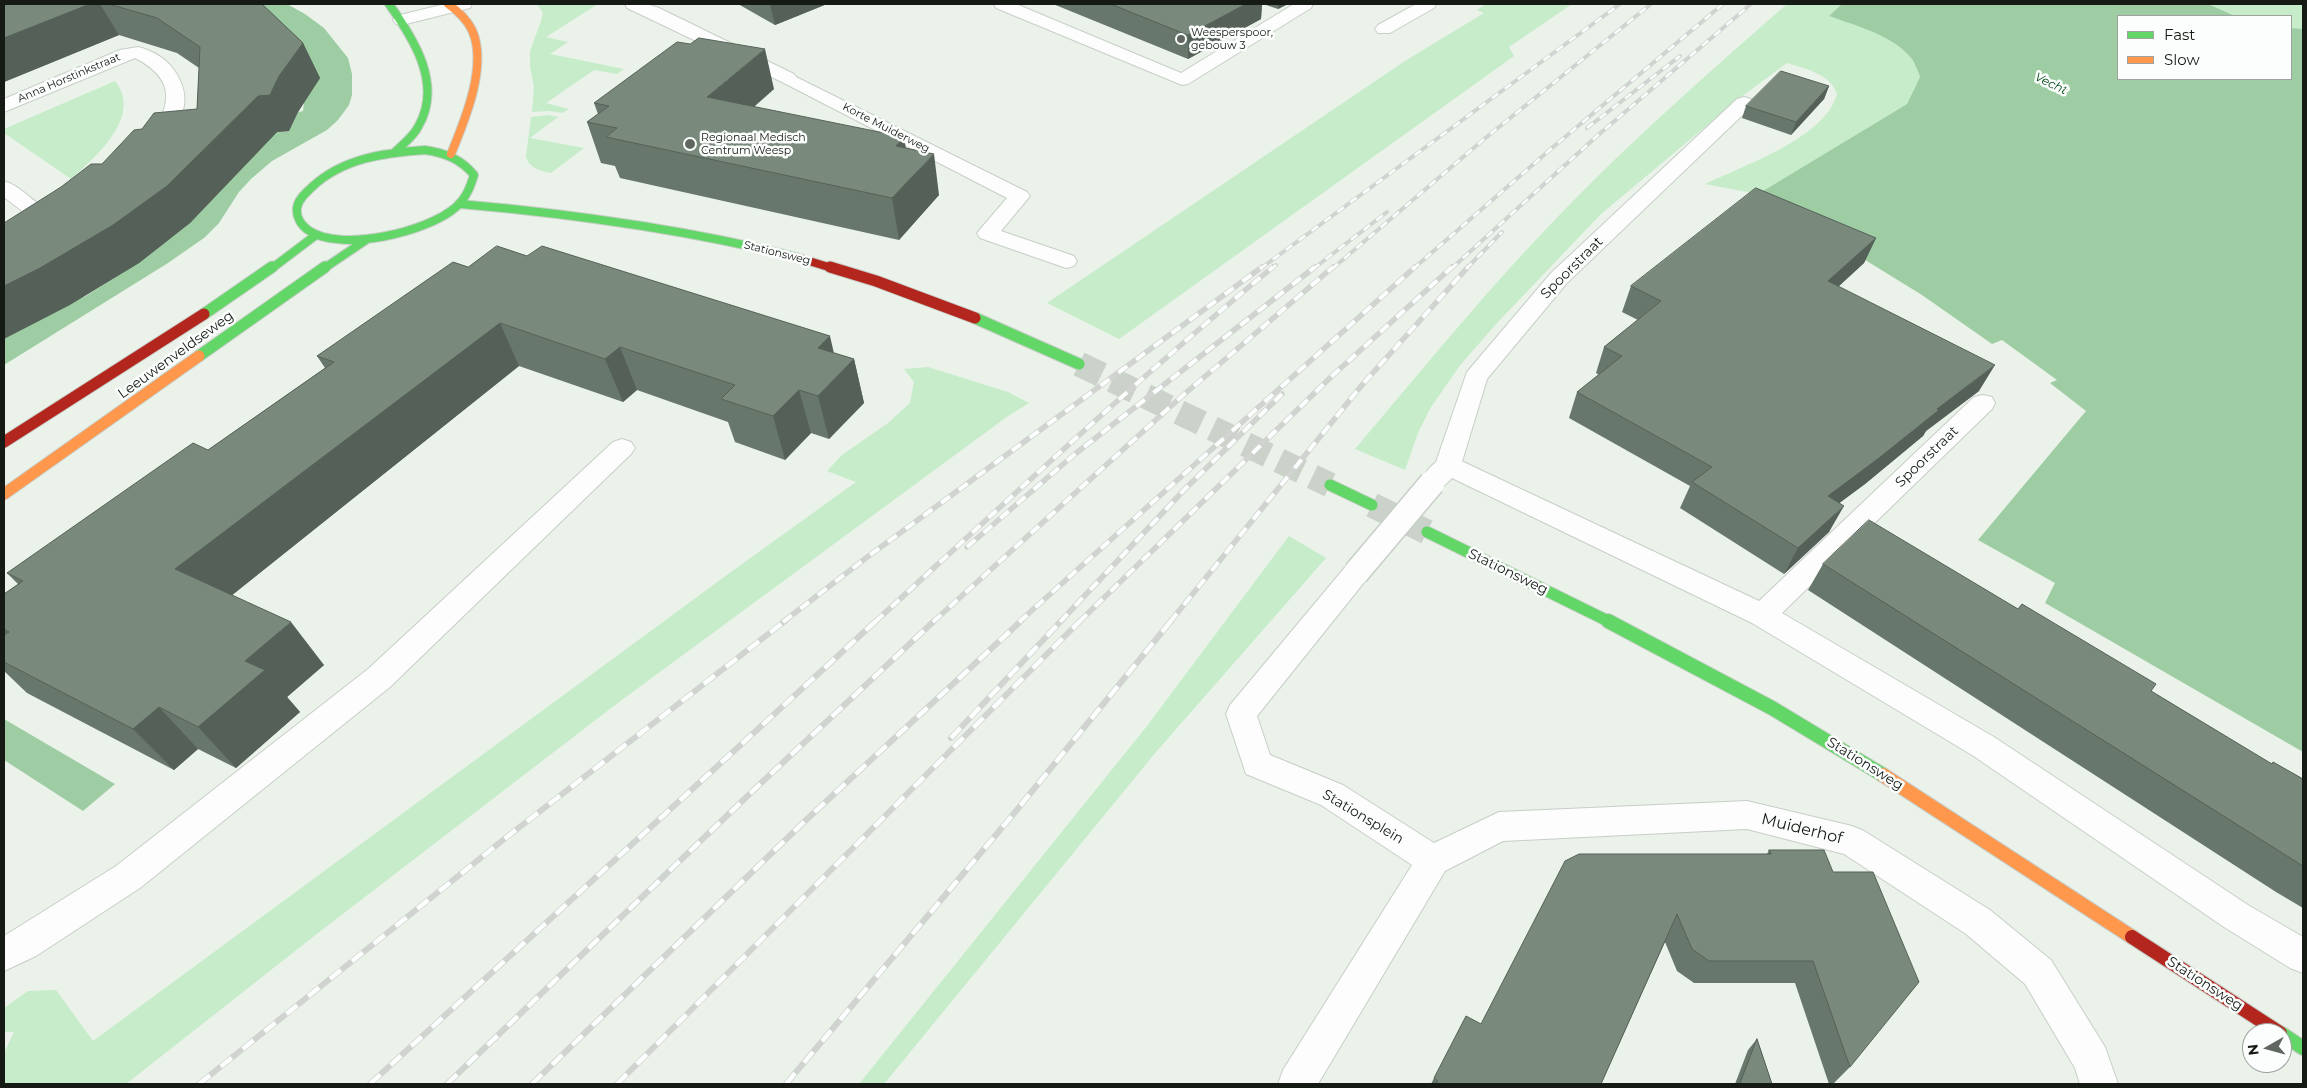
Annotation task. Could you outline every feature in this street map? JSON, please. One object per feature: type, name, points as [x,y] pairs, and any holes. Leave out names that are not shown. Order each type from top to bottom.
[{"type":"main road","points":[[389,4],[410,34],[426,74],[427,96],[420,123],[395,152]]},
{"type":"main road","points":[[451,154],[464,124],[476,80],[474,39],[468,22],[455,5]]},
{"type":"main road","points":[[425,150],[451,154],[467,163],[474,174],[472,189],[460,204],[435,221],[402,233],[366,240],[338,240],[316,235],[302,226],[296,215],[298,202],[308,189],[325,176],[346,165],[370,157],[395,152],[425,150]]},
{"type":"main road","name":"Stationsweg","points":[[460,204],[517,208],[630,223],[721,239],[810,262],[876,281],[939,304],[1011,333],[1079,364]]},
{"type":"main road","name":"Leeuwenveldseweg","points":[[4,442],[247,286],[316,235]]},
{"type":"main road","name":"Leeuwenveldseweg","points":[[4,494],[42,469],[284,295],[366,240]]},
{"type":"main road","points":[[1330,485],[1372,506]]},
{"type":"main road","name":"Stationsweg","points":[[1427,532],[1676,654],[1848,752],[2264,1023]]},
{"type":"main road","name":"Stationsweg","points":[[2292,1041],[2303,1048]]},
{"type":"street","name":"Korte Muiderweg","points":[[633,4],[788,78],[1020,196],[988,233],[1066,260]]},
{"type":"street","points":[[1002,4],[1182,80],[1273,15],[1305,4]]},
{"type":"street","points":[[1384,29],[1428,4]]},
{"type":"street","points":[[402,20],[455,5]]},
{"type":"street","name":"Anna Horstinkstraat","points":[[4,106],[126,54],[138,52],[162,65],[171,75],[176,86],[177,99],[164,134],[140,160]]},
{"type":"street","name":"Spoorstraat","points":[[1440,474],[1476,377],[1559,278],[1744,103]]},
{"type":"street","points":[[4,187],[38,213],[72,217],[42,238]]},
{"type":"street","name":"Spoorstraat","points":[[1762,615],[1983,403]]},
{"type":"street","points":[[4,954],[23,944],[128,877],[379,678],[622,448]]},
{"type":"street","points":[[1440,474],[1762,615],[1983,746],[2236,916],[2303,956]]},
{"type":"street","name":"Stationsplein","points":[[1433,860],[1332,795],[1257,764],[1241,714],[1440,474]]},
{"type":"street","name":"Muiderhof","points":[[1433,860],[1499,827],[1747,815],[1852,842],[1978,922],[2038,972],[2092,1060],[2099,1084]]},
{"type":"street","points":[[1297,1084],[1433,860]]},
{"type":"shaded area","points":[[537,4],[598,4],[546,37],[568,42],[550,54],[624,69],[617,74],[594,70],[546,103],[569,109],[563,113],[549,111],[532,112],[534,87],[530,66],[530,51],[543,13]]},
{"type":"shaded area","points":[[1486,4],[1572,4],[1509,47],[1514,56],[1119,339],[1047,303],[1405,61],[1484,13],[1477,10]]},
{"type":"shaded area","points":[[1787,4],[1842,4],[1829,16],[1885,37],[1904,51],[1912,59],[1920,77],[1907,104],[1758,194],[1705,184],[1761,159],[1801,137],[1830,110],[1837,94],[1829,81],[1816,73],[1787,63],[1741,97],[1601,214],[1498,322],[1461,364],[1431,407],[1418,433],[1405,470],[1355,449],[1488,292],[1573,201],[1651,125]]},
{"type":"shaded area","points":[[2208,4],[2303,4],[2303,29],[2292,28],[2292,15],[2233,15]]},
{"type":"shaded area","points":[[115,81],[122,94],[123,108],[120,122],[103,148],[71,179],[4,133],[4,129]]},
{"type":"shaded area","points":[[548,115],[558,117],[530,138],[584,148],[551,173],[532,166],[526,156],[531,117]]},
{"type":"shaded area","points":[[928,367],[1008,392],[1029,403],[1008,416],[619,702],[318,933],[126,1084],[4,1084],[4,1053],[14,1032],[4,1032],[4,1008],[28,991],[56,990],[93,1041],[856,482],[827,471],[842,455],[888,423],[910,403],[914,382],[904,369]]},
{"type":"shaded area","points":[[1289,536],[1326,558],[1156,752],[884,1084],[859,1084],[1147,726]]},
{"type":"water","points":[[209,4],[287,4],[305,14],[324,28],[348,58],[352,74],[352,95],[349,105],[338,120],[327,130],[272,161],[251,179],[239,192],[219,223],[204,238],[168,263],[4,365],[4,339],[76,294],[84,297],[124,272],[145,249],[154,250],[185,227],[254,134],[289,131],[298,112],[303,111],[305,93]]},
{"type":"water","name":"Vecht","points":[[1842,4],[2208,4],[2233,15],[2117,15],[2117,80],[2292,80],[2292,28],[2303,29],[2303,752],[2045,603],[2055,583],[1978,540],[2086,411],[2050,383],[2057,380],[2002,340],[1992,344],[1922,295],[1758,194],[1907,104],[1920,77],[1912,59],[1885,37],[1829,16]]},
{"type":"water","points":[[4,719],[115,784],[83,811],[4,760]]},
{"type":"building","points":[[4,4],[90,4],[4,38]]},
{"type":"building","points":[[109,4],[262,4],[303,43],[279,76],[270,95],[258,96],[167,186],[113,225],[40,268],[4,286],[4,223],[61,187],[91,164],[102,164],[134,130],[142,129],[154,113],[197,109],[200,47],[157,18]]},
{"type":"building","points":[[1111,4],[1246,4],[1188,35]]},
{"type":"building","points":[[699,38],[765,49],[707,97],[904,137],[896,146],[934,154],[892,198],[606,137],[617,128],[587,122],[609,106],[594,103],[677,42],[690,44]]},
{"type":"building","points":[[1781,71],[1829,86],[1796,122],[1746,106]]},
{"type":"building","points":[[1756,188],[1876,238],[1828,281],[1995,365],[1937,409],[1939,410],[1879,458],[1828,496],[1844,506],[1798,548],[1692,482],[1712,467],[1577,392],[1622,356],[1604,347],[1661,301],[1631,286]]},
{"type":"building","points":[[497,246],[527,256],[542,246],[830,336],[818,348],[854,359],[818,396],[799,390],[773,416],[721,399],[735,385],[620,347],[605,359],[500,323],[175,569],[291,622],[245,661],[265,670],[198,727],[159,707],[133,729],[4,662],[4,635],[9,632],[4,629],[4,594],[23,581],[7,573],[193,443],[208,450],[334,362],[317,356],[453,262],[468,267]]},
{"type":"building","points":[[1869,520],[2018,609],[2022,604],[2156,684],[2151,691],[2272,764],[2273,762],[2303,779],[2303,866],[1823,564]]},
{"type":"building","points":[[1769,850],[1824,850],[1833,872],[1873,872],[1919,982],[1850,1067],[1813,961],[1709,961],[1692,949],[1677,914],[1601,1084],[1436,1084],[1438,1081],[1434,1078],[1466,1016],[1481,1024],[1565,861],[1579,854],[1771,854]]},
{"type":"building","points":[[1757,1039],[1772,1084],[1740,1084]]},
{"type":"tunnel","points":[[1079,364],[1330,485]]},
{"type":"tunnel","points":[[1372,505],[1427,532]]},
{"type":"railway","points":[[1260,269],[1620,4]]},
{"type":"railway","points":[[1332,269],[1483,140],[1651,4]]},
{"type":"railway","points":[[1413,269],[1552,148],[1723,4]]},
{"type":"railway","points":[[1451,269],[1597,136],[1751,4]]},
{"type":"railway","points":[[1587,128],[1680,56]]},
{"type":"railway","points":[[1313,269],[1387,212]]},
{"type":"railway","points":[[1466,269],[1502,232]]},
{"type":"railway","points":[[1272,269],[1276,265]]},
{"type":"railway","points":[[783,622],[866,558],[1262,267]]},
{"type":"railway","points":[[875,622],[1121,397],[1273,267]]},
{"type":"railway","points":[[967,547],[1075,454],[1315,267]]},
{"type":"railway","points":[[933,622],[1181,397],[1333,267]]},
{"type":"railway","points":[[1019,622],[1415,267]]},
{"type":"railway","points":[[1079,622],[1332,376],[1452,267]]},
{"type":"railway","points":[[1170,622],[1362,385],[1468,267]]},
{"type":"railway","points":[[1060,622],[1185,489],[1282,394]]},
{"type":"railway","points":[[199,1084],[503,840],[785,621]]},
{"type":"railway","points":[[370,1084],[876,621]]},
{"type":"railway","points":[[447,1084],[760,784],[934,621]]},
{"type":"railway","points":[[532,1084],[805,821],[1021,621]]},
{"type":"railway","points":[[951,738],[1061,621]]},
{"type":"railway","points":[[786,1084],[1011,817],[1171,621]]},
{"type":"railway","points":[[617,1084],[1079,622]]},
{"type":"traffic: fast","points":[[389,4],[416,46],[427,78],[428,95],[426,111],[419,126],[411,137],[395,152]]},
{"type":"traffic: fast","points":[[425,150],[458,160],[474,175],[469,193],[455,208],[435,220],[410,230],[359,239],[337,239],[319,236],[307,230],[299,220],[297,205],[300,200],[321,179],[334,171],[363,159],[425,150]]},
{"type":"traffic: fast","points":[[460,204],[545,212],[671,229],[755,246],[796,257]]},
{"type":"traffic: fast","points":[[204,314],[247,286],[316,235]]},
{"type":"traffic: fast","points":[[199,356],[284,295],[366,240]]},
{"type":"traffic: fast","points":[[975,318],[1079,364]]},
{"type":"traffic: fast","points":[[1330,485],[1372,505]]},
{"type":"traffic: fast","points":[[1427,532],[1716,677],[1772,708],[1883,775]]},
{"type":"traffic: fast","points":[[2292,1041],[2303,1048]]},
{"type":"traffic: slow","points":[[448,4],[463,16],[472,30],[476,47],[477,65],[470,104],[451,154]]},
{"type":"traffic: slow","points":[[4,494],[199,356]]},
{"type":"traffic: slow","points":[[1883,775],[2132,937]]},
{"type":"traffic: jam","points":[[796,257],[876,281],[975,318]]},
{"type":"traffic: jam","points":[[4,442],[204,314]]},
{"type":"traffic: jam","points":[[2132,937],[2265,1023]]},
{"type":"place","name":"Weesperspoor, gebouw 3","points":[[1181,39]]},
{"type":"place","name":"Regionaal Medisch Centrum Weesp","points":[[690,144]]}]
